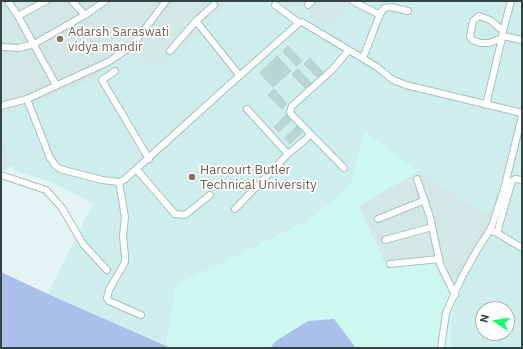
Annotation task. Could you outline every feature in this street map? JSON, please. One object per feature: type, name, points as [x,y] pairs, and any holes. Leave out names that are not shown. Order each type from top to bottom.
[{"type":"street","points":[[18,16],[46,1]]},
{"type":"street","points":[[72,1],[85,15]]},
{"type":"street","points":[[1,47],[19,48],[34,44],[85,15],[105,1]]},
{"type":"street","points":[[1,106],[27,99],[108,62],[132,46],[166,1]]},
{"type":"street","points":[[353,1],[380,15]]},
{"type":"street","points":[[486,105],[511,1]]},
{"type":"street","points":[[1,4],[9,2],[56,85]]},
{"type":"street","points":[[170,50],[196,20],[214,5]]},
{"type":"street","points":[[275,5],[299,23],[302,22],[308,24],[363,58],[393,80],[406,85],[522,115],[504,189],[490,230],[477,250],[446,313],[441,348]]},
{"type":"street","points":[[363,58],[384,8],[387,7],[408,11]]},
{"type":"street","points":[[503,35],[489,43],[481,43],[472,40],[470,33],[473,21],[479,16],[490,20],[503,35],[522,40]]},
{"type":"street","points":[[196,20],[240,76]]},
{"type":"street","points":[[27,99],[50,158],[55,165],[60,169],[102,180],[119,182],[137,170],[299,23]]},
{"type":"street","points":[[344,168],[292,114],[291,108],[332,70],[349,50]]},
{"type":"street","points":[[115,71],[102,80],[149,159]]},
{"type":"street","points":[[247,108],[288,154]]},
{"type":"street","points":[[235,209],[288,154],[310,134]]},
{"type":"street","points":[[137,170],[175,214],[185,215],[210,195]]},
{"type":"street","points":[[1,175],[46,190],[62,208],[83,244],[108,270]]},
{"type":"street","points":[[416,179],[432,227],[439,259],[447,280],[455,295]]},
{"type":"street","points":[[497,233],[512,181],[515,179],[522,180]]},
{"type":"street","points":[[119,182],[125,216],[122,236],[125,262],[109,290],[107,298],[109,301],[141,314]]},
{"type":"street","points":[[378,219],[424,200]]},
{"type":"street","points":[[385,240],[432,227]]},
{"type":"street","points":[[490,230],[522,248]]},
{"type":"street","points":[[390,264],[439,259]]},
{"type":"shaded area","name":"Harcourt Butler Technical University","points":[[1,1],[522,1],[522,283],[495,301],[475,301],[475,322],[459,348],[384,348],[384,282],[301,176],[74,159],[12,166],[1,171]]},
{"type":"shaded area","name":"Harcourt Butler Technical University","points":[[231,1],[264,1],[266,3],[269,1],[281,1],[288,7],[295,2],[311,13],[309,17],[329,28],[353,1],[522,1],[522,99],[491,217],[442,188],[364,131],[350,184],[311,219],[176,285],[166,345],[48,294],[93,203],[51,182],[14,171],[1,135],[1,115],[32,105],[91,79],[135,50],[154,67],[168,60],[186,45]]},
{"type":"shaded area","points":[[522,125],[522,348],[451,348],[451,320],[461,286],[497,222]]},
{"type":"shaded area","points":[[364,131],[419,171],[359,206],[386,265],[434,263],[456,302],[451,320],[451,348],[171,348],[166,345],[176,285],[311,219],[350,184]]},
{"type":"shaded area","points":[[1,272],[48,294],[171,348],[1,348]]},
{"type":"shaded area","points":[[334,319],[356,348],[270,348],[276,341],[308,321]]},
{"type":"building","points":[[288,46],[302,61],[296,66],[283,51]]},
{"type":"building","points":[[277,56],[291,71],[273,87],[260,73]]},
{"type":"building","points":[[310,58],[323,72],[317,77],[304,64]]},
{"type":"building","points":[[298,69],[311,83],[305,88],[292,74]]},
{"type":"building","points":[[274,89],[287,104],[282,109],[268,95]]},
{"type":"building","points":[[286,115],[291,120],[279,132],[274,127]]},
{"type":"building","points":[[297,126],[302,132],[290,144],[285,138]]},
{"type":"place","name":"Adarsh Saraswati vidya mandir","points":[[60,39]]},
{"type":"place","name":"Harcourt Butler Technical University","points":[[192,177]]}]
